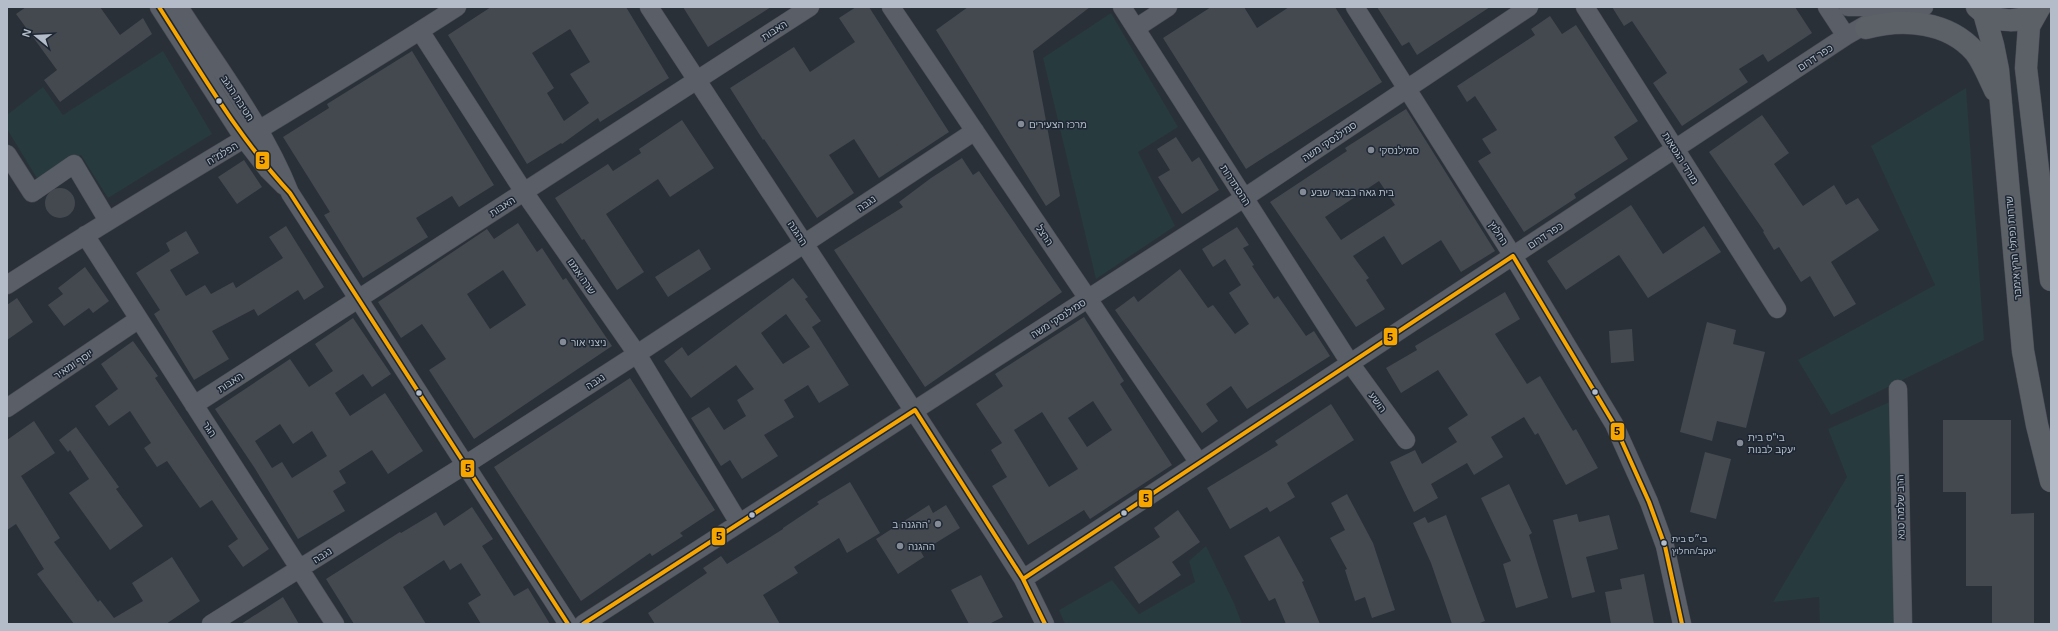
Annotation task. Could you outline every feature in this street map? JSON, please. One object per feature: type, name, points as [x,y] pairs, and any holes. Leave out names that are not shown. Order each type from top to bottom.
[{"type":"main road","points":[[1981,10],[1997,19],[2011,21],[2026,18],[2039,8]]},
{"type":"main road","points":[[2039,8],[2029,26],[2026,68],[2051,280]]},
{"type":"main road","name":"שדרות נפתלי הרץ אימבר","points":[[1981,10],[1994,45],[2023,351],[2037,425],[2051,481]]},
{"type":"main road","points":[[1866,28],[1887,23],[1911,22],[1945,30],[1962,40],[1975,53],[2000,98]]},
{"type":"street","name":"חטיבת הנגב","points":[[159,7],[251,134]]},
{"type":"street","name":"חטיבת הנגב","points":[[179,7],[251,134],[268,170],[290,193],[568,624]]},
{"type":"street","name":"הפלמ\"ח","points":[[7,285],[85,235],[457,7]]},
{"type":"street","name":"ההגנה","points":[[649,7],[915,410],[1023,579],[1045,624]]},
{"type":"street","name":"האבות","points":[[194,405],[698,81],[810,7]]},
{"type":"street","name":"הרצל","points":[[891,7],[1199,463]]},
{"type":"street","name":"ההסתדרות","points":[[1122,7],[1350,363]]},
{"type":"street","points":[[1136,28],[1168,7]]},
{"type":"street","name":"החלוץ","points":[[1355,7],[1513,256],[1614,424],[1649,502],[1665,546],[1682,624]]},
{"type":"street","name":"סמילנסקי משה","points":[[583,624],[1244,198],[1529,7]]},
{"type":"street","name":"מורדי הגטאות","points":[[1585,7],[1777,309]]},
{"type":"street","points":[[1827,7],[1846,36]]},
{"type":"street","points":[[1848,7],[1880,7]]},
{"type":"street","name":"כפר דרום","points":[[1023,579],[1846,36],[1897,7]]},
{"type":"street","name":"כפר דרום","points":[[1846,36],[1908,10],[1924,7]]},
{"type":"street","name":"שרה אמנו","points":[[420,31],[524,192],[637,354],[739,523]]},
{"type":"street","name":"נגבה","points":[[211,624],[465,465],[806,244],[975,131]]},
{"type":"street","points":[[7,154],[32,193],[74,164],[108,221]]},
{"type":"street","name":"הגר","points":[[85,235],[335,624]]},
{"type":"street","name":"יוסף ומאיר","points":[[7,408],[139,319]]},
{"type":"street","name":"הושע","points":[[1350,363],[1406,440]]},
{"type":"street","name":"הרב שלמה טנא","points":[[1898,389],[1903,624]]},
{"type":"green space","points":[[1111,13],[1178,127],[1138,152],[1175,226],[1096,279],[1043,58]]},
{"type":"green space","points":[[163,51],[212,134],[108,198],[81,155],[38,180],[7,129],[7,115],[43,87],[63,115]]},
{"type":"green space","points":[[1966,88],[1984,340],[1831,415],[1798,360],[1935,285],[1871,146]]},
{"type":"green space","points":[[1892,401],[1894,624],[1820,624],[1819,597],[1773,602],[1847,477],[1828,429]]},
{"type":"green space","points":[[1206,546],[1234,603],[1242,624],[1065,624],[1059,610],[1112,580],[1139,614],[1195,582],[1189,561]]},
{"type":"building","points":[[26,7],[100,7],[120,35],[143,18],[152,34],[60,102],[44,80],[57,70],[16,14]]},
{"type":"building","points":[[491,7],[626,7],[669,78],[600,122],[598,118],[562,144],[561,143],[527,164],[448,35]],"holes":[[[570,29],[590,62],[570,74],[589,103],[564,121],[547,93],[554,88],[532,53]]]},
{"type":"building","points":[[683,7],[771,7],[708,47]]},
{"type":"building","points":[[856,7],[869,7],[949,132],[879,178],[854,139],[829,155],[854,193],[817,218],[764,139],[763,140],[730,88],[794,47],[810,72],[855,42],[839,18]]},
{"type":"building","name":"מרכז הצעירים","points":[[968,7],[1090,7],[1033,51],[1060,196],[1046,206],[936,30]]},
{"type":"building","points":[[1211,7],[1244,7],[1257,28],[1289,7],[1335,7],[1382,82],[1246,169],[1163,38]]},
{"type":"building","points":[[1377,7],[1490,7],[1417,55],[1409,42],[1402,46]]},
{"type":"building","points":[[1612,7],[1795,7],[1812,33],[1768,62],[1763,54],[1739,69],[1748,82],[1682,126],[1653,83],[1667,73],[1632,21],[1624,26]]},
{"type":"building","points":[[1550,16],[1562,34],[1576,25],[1638,121],[1614,137],[1628,159],[1574,194],[1576,198],[1524,232],[1478,161],[1491,153],[1482,139],[1497,130],[1475,96],[1467,102],[1457,86],[1535,35],[1531,29]]},
{"type":"building","points":[[412,51],[494,185],[459,207],[452,196],[416,218],[428,237],[363,278],[324,215],[330,212],[283,137],[329,108],[327,104]]},
{"type":"building","points":[[1406,109],[1495,251],[1461,272],[1441,240],[1402,265],[1384,236],[1353,256],[1369,278],[1366,280],[1385,309],[1356,327],[1270,202],[1347,151],[1345,148]],"holes":[[[1379,181],[1395,205],[1341,240],[1325,217]]]},
{"type":"building","points":[[1762,115],[1789,153],[1774,164],[1803,206],[1834,185],[1846,205],[1858,198],[1879,230],[1831,262],[1856,304],[1834,317],[1810,276],[1801,282],[1779,247],[1774,250],[1763,232],[1764,231],[1709,152]]},
{"type":"building","points":[[682,120],[714,168],[670,197],[658,179],[606,214],[644,272],[617,290],[555,198],[608,164],[613,171],[641,153],[639,149]]},
{"type":"building","points":[[1176,137],[1192,162],[1199,157],[1219,190],[1182,214],[1158,177],[1170,170],[1157,149]]},
{"type":"building","points":[[962,158],[973,175],[979,171],[1062,292],[925,387],[834,250],[903,207],[899,202],[931,178]]},
{"type":"building","points":[[244,160],[262,187],[237,204],[218,177]]},
{"type":"building","points":[[60,188],[66,189],[74,197],[74,209],[66,217],[60,218],[54,217],[46,209],[45,203],[46,197],[54,189]]},
{"type":"building","points":[[1631,205],[1663,254],[1704,226],[1721,252],[1648,298],[1619,255],[1566,290],[1547,261]]},
{"type":"building","points":[[518,223],[537,252],[542,248],[563,280],[566,278],[612,346],[474,439],[429,370],[446,359],[422,324],[401,338],[378,302],[487,229],[494,239]],"holes":[[[503,270],[526,305],[490,329],[467,294]]]},
{"type":"building","points":[[286,226],[324,287],[304,300],[298,290],[258,316],[254,309],[212,331],[229,359],[194,380],[154,314],[160,310],[136,273],[170,251],[166,243],[186,231],[199,253],[170,270],[186,296],[205,285],[211,294],[233,282],[236,288],[283,258],[269,237]]},
{"type":"building","points":[[1237,227],[1249,245],[1243,248],[1254,265],[1252,266],[1274,299],[1278,296],[1306,336],[1314,331],[1330,356],[1247,409],[1231,386],[1206,404],[1218,421],[1202,433],[1115,310],[1134,296],[1138,302],[1180,269],[1208,308],[1213,305],[1235,334],[1249,324],[1229,293],[1241,285],[1225,259],[1213,267],[1202,249]]},
{"type":"building","points":[[699,249],[711,269],[668,297],[655,277]]},
{"type":"building","points":[[85,267],[109,301],[93,313],[89,308],[64,326],[48,305],[63,294],[58,288]]},
{"type":"building","points":[[793,278],[808,297],[805,299],[821,321],[812,327],[849,385],[819,403],[808,385],[784,400],[794,417],[764,435],[778,456],[742,479],[730,460],[721,466],[691,418],[709,407],[724,430],[746,416],[737,400],[754,389],[736,365],[691,398],[664,361],[682,347],[688,356]],"holes":[[[786,314],[810,347],[783,364],[761,333]]]},
{"type":"building","points":[[1505,292],[1520,319],[1495,334],[1527,384],[1540,376],[1573,431],[1576,429],[1598,468],[1566,485],[1538,433],[1535,435],[1524,417],[1491,437],[1503,457],[1474,475],[1467,463],[1431,484],[1438,498],[1414,512],[1390,462],[1415,450],[1422,464],[1457,442],[1448,428],[1468,415],[1438,370],[1401,393],[1386,368],[1417,350],[1415,346]]},
{"type":"building","points":[[17,298],[33,322],[7,340],[7,305]]},
{"type":"building","points":[[1084,317],[1124,381],[1120,384],[1172,465],[1090,519],[1084,510],[1028,545],[992,486],[1007,477],[991,450],[1002,443],[976,404],[1003,386],[995,374]],"holes":[[[1093,401],[1112,430],[1087,447],[1068,418]],[[1042,412],[1078,469],[1049,487],[1014,430]]]},
{"type":"building","points":[[353,318],[391,374],[372,387],[363,374],[335,393],[350,416],[385,393],[423,451],[388,474],[372,450],[339,471],[346,483],[333,491],[345,511],[298,539],[254,467],[215,409],[290,359],[309,387],[333,371],[315,344]],"holes":[[[280,424],[293,444],[312,431],[327,456],[292,478],[282,462],[272,468],[255,441]]]},
{"type":"building","points":[[1707,322],[1736,330],[1733,344],[1765,352],[1746,428],[1717,421],[1712,441],[1680,432]]},
{"type":"building","points":[[1632,329],[1634,361],[1611,363],[1609,331]]},
{"type":"building","points":[[133,341],[158,376],[155,378],[269,549],[243,567],[228,546],[238,539],[212,500],[200,508],[167,461],[157,467],[144,448],[151,443],[130,411],[109,426],[95,406],[118,389],[101,364]]},
{"type":"building","points":[[630,378],[715,510],[680,533],[683,536],[652,556],[650,553],[581,601],[494,467]]},
{"type":"building","points":[[1331,404],[1354,440],[1287,483],[1295,497],[1270,512],[1267,507],[1230,529],[1207,488],[1278,445],[1275,441]]},
{"type":"building","points":[[1943,420],[2011,420],[2011,514],[2034,513],[2034,624],[1992,624],[1992,586],[1966,586],[1966,492],[1943,492]]},
{"type":"building","points":[[34,421],[55,453],[21,476],[60,538],[54,542],[98,602],[100,600],[114,618],[143,601],[132,583],[172,557],[200,601],[166,624],[74,624],[37,574],[44,569],[16,524],[7,530],[7,440]]},
{"type":"building","points":[[76,427],[119,487],[116,489],[143,526],[110,550],[69,493],[89,479],[70,450],[68,452],[59,440]]},
{"type":"building","points":[[1705,452],[1731,459],[1716,519],[1690,512]]},
{"type":"building","points":[[850,482],[880,533],[847,553],[839,538],[794,567],[798,573],[763,595],[780,624],[655,624],[648,613],[707,573],[703,568],[721,556],[727,564],[783,529],[819,504],[817,502]]},
{"type":"building","points":[[1509,484],[1532,533],[1529,535],[1548,598],[1516,608],[1503,564],[1511,561],[1481,498]]},
{"type":"building","points":[[1347,494],[1373,543],[1395,610],[1372,618],[1365,597],[1355,601],[1345,570],[1347,569],[1330,538],[1345,530],[1331,503]]},
{"type":"building","points":[[929,505],[933,513],[946,505],[960,528],[921,552],[924,557],[898,574],[876,539]]},
{"type":"building","points":[[472,507],[493,539],[482,546],[514,596],[528,588],[550,624],[481,624],[468,603],[481,595],[461,563],[450,570],[444,560],[403,587],[426,624],[354,624],[326,579],[400,532],[401,533],[436,512],[444,526]]},
{"type":"building","points":[[1178,510],[1200,542],[1172,562],[1181,575],[1139,604],[1114,567],[1160,537],[1154,528]]},
{"type":"building","points":[[1577,514],[1579,522],[1609,515],[1618,549],[1586,557],[1595,592],[1572,598],[1553,520]]},
{"type":"building","points":[[1446,515],[1485,621],[1477,624],[1452,624],[1431,563],[1413,523],[1425,517],[1428,523]]},
{"type":"building","points":[[1279,536],[1304,581],[1302,582],[1320,624],[1286,624],[1275,598],[1269,601],[1244,556]]},
{"type":"building","points":[[1644,574],[1654,624],[1611,624],[1605,592],[1622,589],[1620,579]]},
{"type":"building","points":[[981,575],[1003,617],[989,624],[969,624],[951,590]]},
{"type":"building","points":[[283,597],[299,624],[241,624]]},
{"type":"transit line","name":"5","points":[[159,7],[220,103],[253,149],[290,193],[568,624]]},
{"type":"transit line","name":"5","points":[[1513,256],[1614,424],[1649,502],[1665,546],[1682,624]]},
{"type":"transit line","name":"5","points":[[1023,579],[1513,256]]},
{"type":"transit line","name":"5","points":[[583,624],[915,410],[1023,579],[1045,624]]},
{"type":"place","name":"מרכז הצעירים","points":[[1021,124]]},
{"type":"place","name":"סמילנסקי","points":[[1371,150]]},
{"type":"place","name":"בית גאה בבאר שבע","points":[[1303,192]]},
{"type":"place","name":"ניצני אור","points":[[563,342]]},
{"type":"place","name":"בי\"ס בית יעקב לבנות","points":[[1740,443]]},
{"type":"place","name":"ההגנה ב'","points":[[938,524]]},
{"type":"place","name":"בי״ס בית יעקב/החלוץ","points":[[1664,543]]},
{"type":"place","name":"ההגנה","points":[[900,546]]}]
